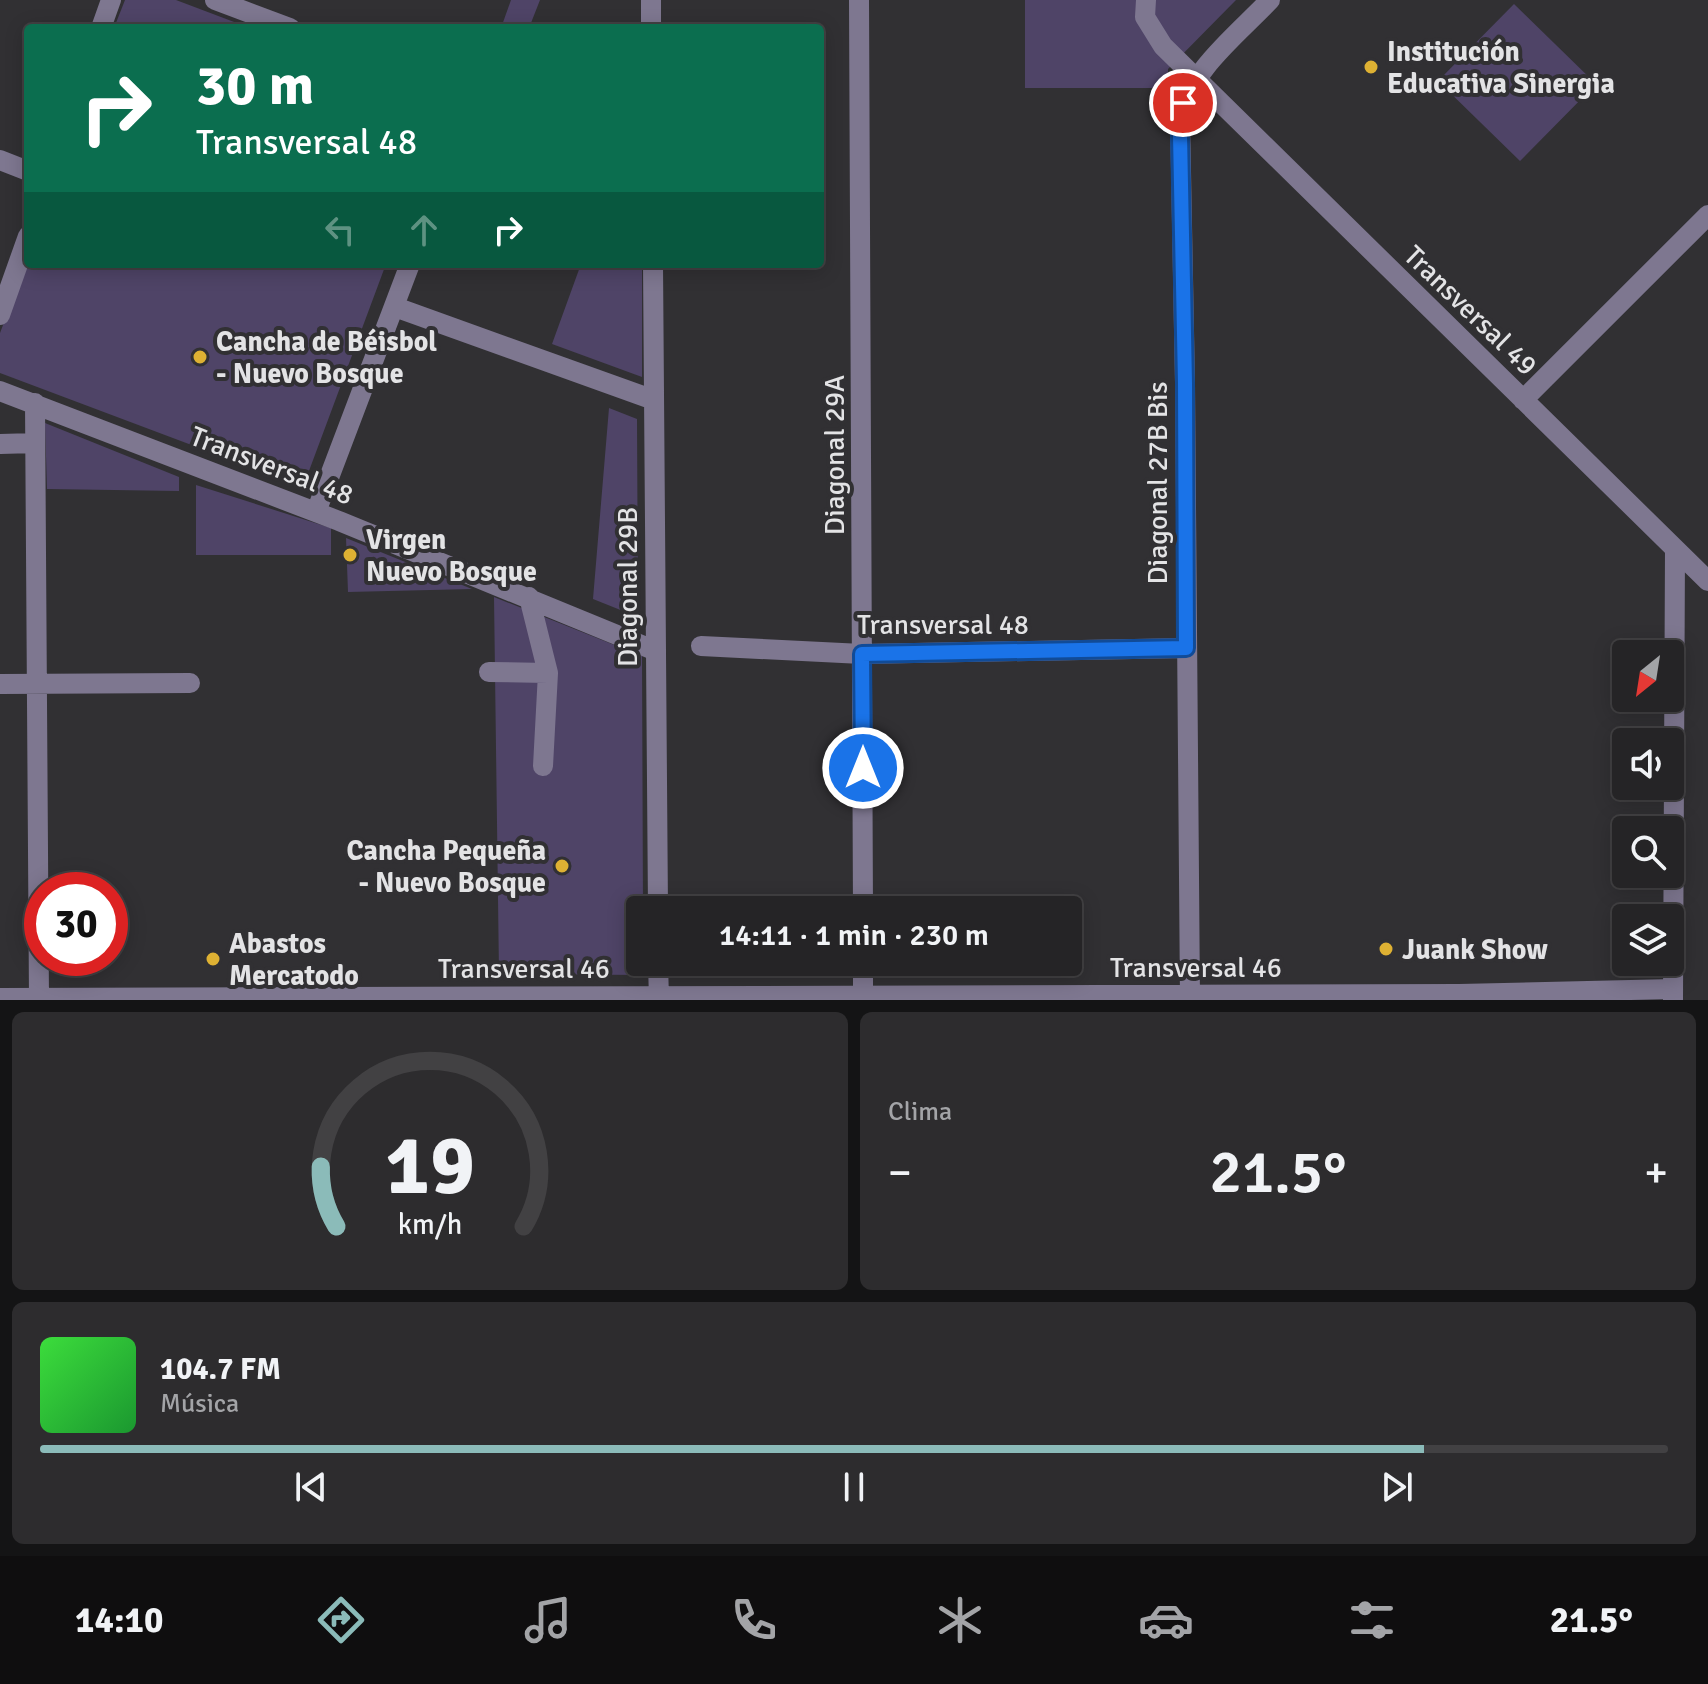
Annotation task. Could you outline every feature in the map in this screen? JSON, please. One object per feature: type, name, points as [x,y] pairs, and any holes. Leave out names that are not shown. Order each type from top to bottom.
[{"type":"street","points":[[102,24],[111,0]]},
{"type":"street","points":[[215,0],[279,24]]},
{"type":"street","points":[[651,0],[651,24]]},
{"type":"street","name":"Diagonal 29A","points":[[859,0],[863,896]]},
{"type":"street","name":"Transversal 49","points":[[1146,0],[1145,17],[1163,46],[1708,581]]},
{"type":"street","name":"Diagonal 27B Bis","points":[[1190,997],[1186,399],[1180,135],[1183,103],[1196,77],[1270,0]]},
{"type":"street","points":[[0,160],[24,169]]},
{"type":"street","points":[[1523,400],[1708,215]]},
{"type":"street","points":[[0,315],[24,247]]},
{"type":"street","points":[[316,512],[409,268]]},
{"type":"street","name":"Diagonal 29B","points":[[653,268],[658,896]]},
{"type":"street","points":[[395,307],[654,400]]},
{"type":"street","name":"Transversal 48","points":[[0,391],[316,512],[656,651]]},
{"type":"street","points":[[35,403],[39,999]]},
{"type":"street","points":[[0,444],[35,443]]},
{"type":"street","points":[[1673,995],[1675,549]]},
{"type":"street","points":[[529,597],[548,673],[543,766]]},
{"type":"street","name":"Transversal 48","points":[[701,646],[862,654],[1186,648]]},
{"type":"street","points":[[489,672],[548,673]]},
{"type":"street","points":[[0,684],[190,683]]},
{"type":"street","points":[[658,976],[659,998]]},
{"type":"street","points":[[863,976],[863,998]]},
{"type":"street","name":"Transversal 46","points":[[0,998],[1673,995]]},
{"type":"shaded area","points":[[125,0],[176,0],[239,24],[116,24]]},
{"type":"shaded area","points":[[511,0],[540,0],[531,24],[502,24]]},
{"type":"shaded area","points":[[1025,0],[1236,0],[1168,69],[1168,88],[1025,88]]},
{"type":"shaded area","points":[[1514,4],[1596,84],[1520,161],[1438,81]]},
{"type":"shaded area","name":"Cancha de Béisbol - Nuevo Bosque","points":[[25,268],[385,268],[303,487],[0,373],[0,333]]},
{"type":"shaded area","points":[[580,268],[642,268],[642,377],[552,344]]},
{"type":"shaded area","points":[[609,408],[637,419],[638,617],[593,599]]},
{"type":"shaded area","points":[[45,423],[179,477],[179,491],[47,489]]},
{"type":"shaded area","points":[[196,485],[331,528],[331,555],[196,555]]},
{"type":"shaded area","points":[[346,538],[472,589],[348,592]]},
{"type":"shaded area","points":[[494,597],[642,656],[643,896],[626,896],[626,975],[499,974]]},
{"type":"place","name":"Institución Educativa Sinergia","points":[[1371,67]]},
{"type":"place","name":"Cancha de Béisbol - Nuevo Bosque","points":[[200,357]]},
{"type":"place","name":"Virgen Nuevo Bosque","points":[[350,555]]},
{"type":"place","name":"Cancha Pequeña - Nuevo Bosque","points":[[562,866]]},
{"type":"place","name":"Juank Show","points":[[1386,949]]},
{"type":"place","name":"Abastos Mercatodo","points":[[213,959]]},
{"type":"route","points":[[863,768],[862,654],[1186,648],[1180,135],[1183,103]]}]
